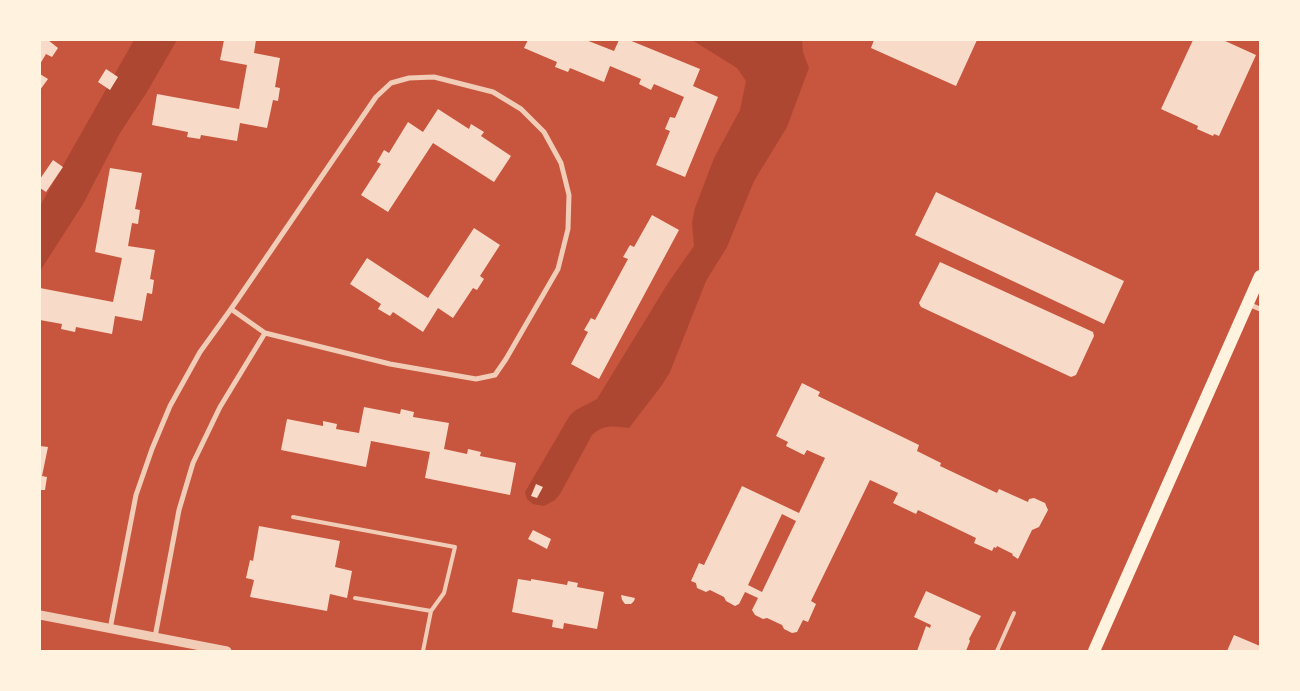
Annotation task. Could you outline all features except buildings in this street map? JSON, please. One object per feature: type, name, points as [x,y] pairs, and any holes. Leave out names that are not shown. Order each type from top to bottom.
[{"type":"main road","points":[[1094,651],[1260,276]]},
{"type":"street","points":[[110,629],[136,495],[170,406],[200,352],[376,97],[391,83],[409,78],[434,77],[493,92],[521,108],[544,132],[561,163],[569,195],[568,229],[558,269],[506,359],[495,374],[476,379],[390,364],[265,333],[231,309]]},
{"type":"street","points":[[1248,304],[1260,309]]},
{"type":"street","points":[[155,637],[179,510],[193,464],[220,408],[265,333]]},
{"type":"street","points":[[40,615],[228,651]]},
{"type":"lane","points":[[293,517],[455,547],[444,593],[430,611],[423,651]]},
{"type":"lane","points":[[355,598],[430,611]]},
{"type":"lane","points":[[997,651],[1014,613]]},
{"type":"shaded area","points":[[134,40],[177,40],[147,92],[120,133],[83,204],[40,271],[40,206]]},
{"type":"shaded area","points":[[692,40],[802,40],[803,52],[809,68],[787,127],[754,181],[727,247],[706,281],[670,372],[662,385],[629,428],[605,427],[592,435],[555,500],[544,506],[533,504],[527,499],[525,492],[570,415],[597,399],[668,283],[694,246],[692,223],[695,208],[714,158],[740,110],[746,81],[737,68]]}]
